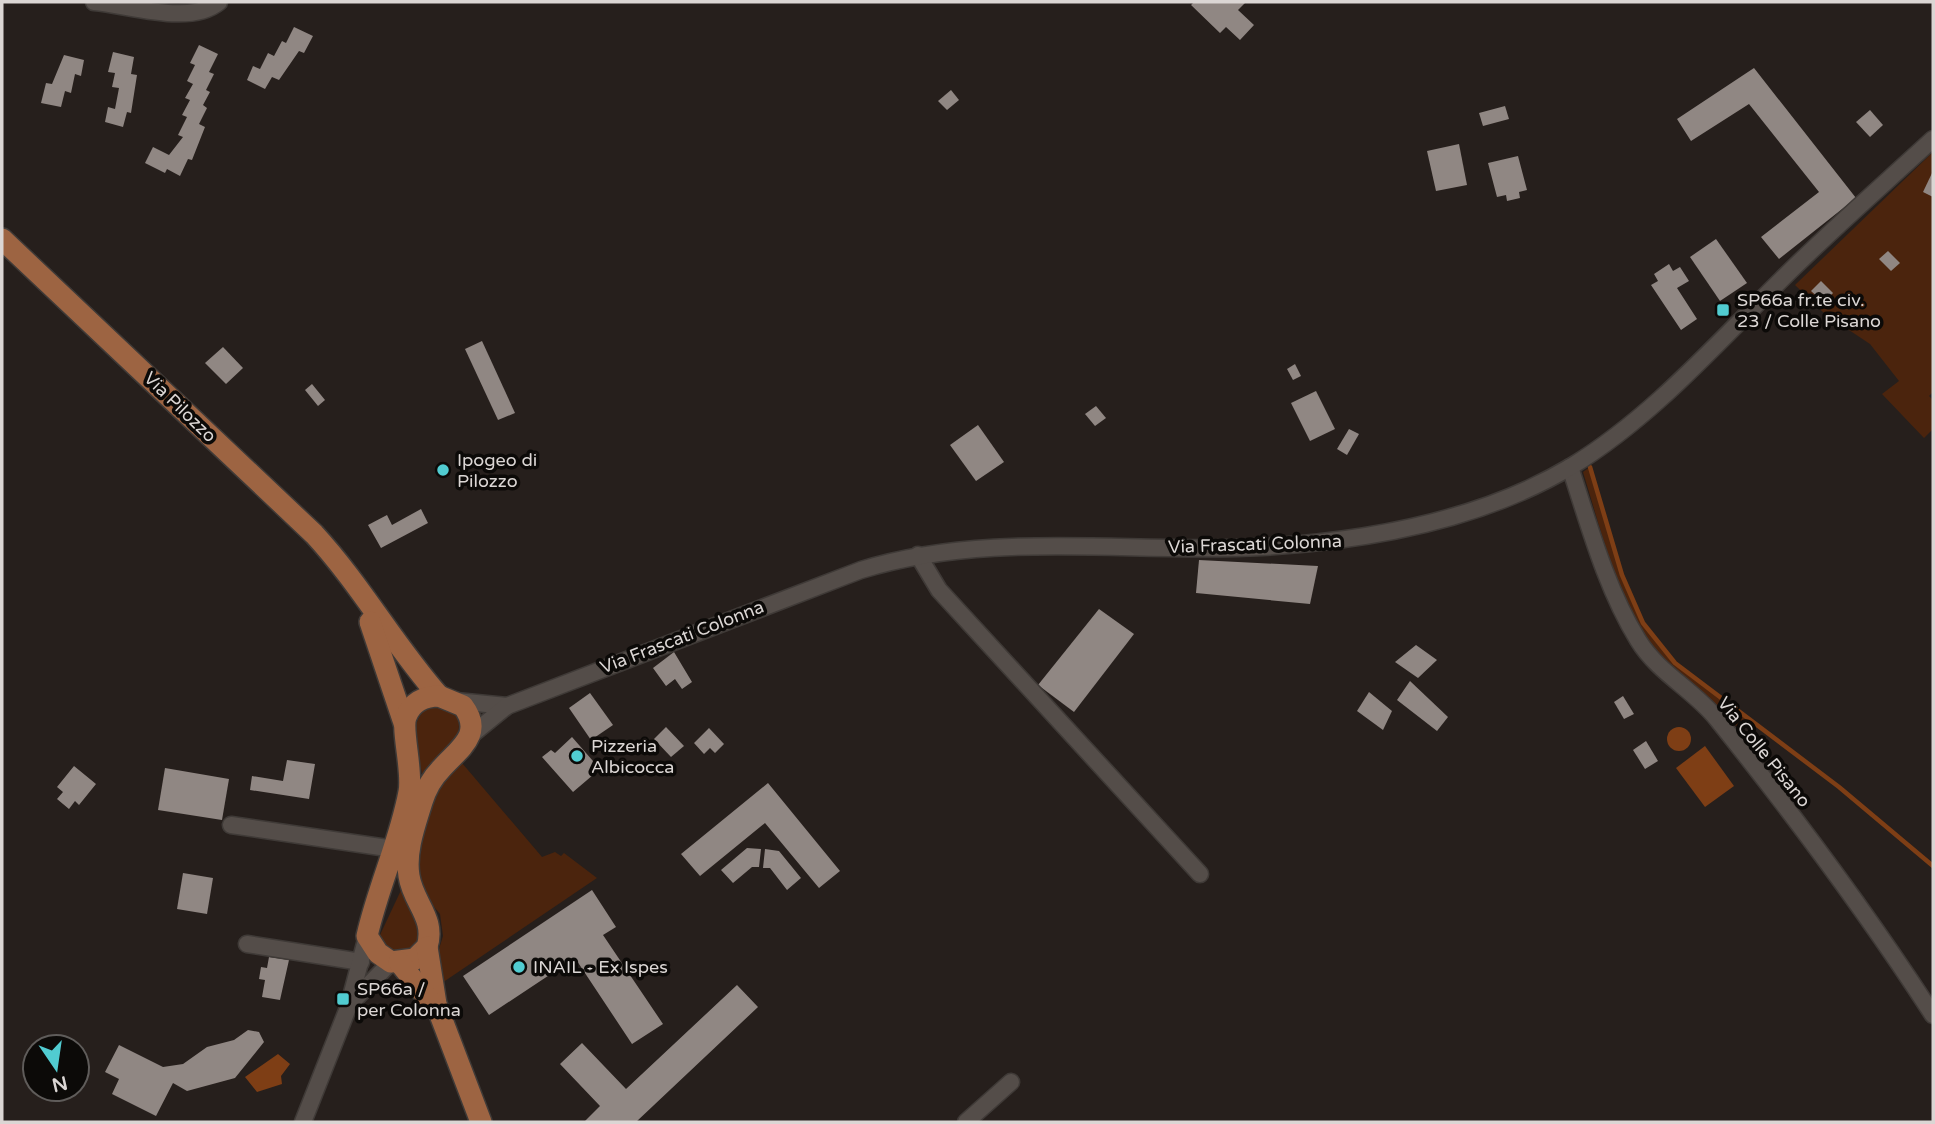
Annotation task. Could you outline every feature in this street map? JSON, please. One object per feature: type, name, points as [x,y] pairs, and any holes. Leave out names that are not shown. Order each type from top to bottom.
[{"type":"main road","name":"Via Pilozzo","points":[[2,239],[308,528],[354,581],[394,642],[448,699]]},
{"type":"main road","name":"Via Pilozzo","points":[[354,581],[386,662],[404,723]]},
{"type":"main road","points":[[470,736],[469,716],[448,699],[425,698],[415,704],[404,723],[410,780],[394,849],[367,936],[378,953],[395,962],[440,1013],[481,1122]]},
{"type":"main road","name":"Via Frascati Colonna","points":[[440,1013],[427,947],[429,922],[409,878],[410,846],[428,786],[443,766],[464,749],[470,736]]},
{"type":"main road","points":[[395,962],[415,959],[427,947]]},
{"type":"street","points":[[94,2],[188,15],[209,9],[219,2]]},
{"type":"street","name":"Via Frascati Colonna","points":[[470,736],[507,706],[849,574],[918,555],[974,549],[1258,547],[1331,543],[1435,521],[1496,501],[1570,467],[1605,444],[1694,369],[1782,278],[1933,138]]},
{"type":"street","name":"Via Colle Pisano","points":[[1570,467],[1603,566],[1638,641],[1661,668],[1722,725],[1897,959],[1933,1015]]},
{"type":"street","points":[[918,555],[939,590],[1200,874]]},
{"type":"street","name":"Via Frascati Colonna","points":[[448,699],[507,706]]},
{"type":"street","points":[[231,825],[394,849]]},
{"type":"street","points":[[303,1122],[348,1008],[367,936]]},
{"type":"street","points":[[247,944],[361,962]]},
{"type":"street","points":[[348,1008],[395,962]]},
{"type":"street","points":[[966,1122],[1011,1082]]},
{"type":"shaded area","points":[[1933,152],[1933,392],[1929,396],[1933,400],[1933,429],[1924,438],[1882,394],[1899,381],[1870,344],[1825,314],[1795,285]]},
{"type":"shaded area","points":[[1590,467],[1620,571],[1643,620],[1657,643],[1683,671],[1748,718],[1736,726],[1679,678],[1659,656],[1643,632],[1608,555],[1583,472]]},
{"type":"shaded area","points":[[431,704],[457,710],[458,732],[452,748],[423,778],[415,729],[423,712]]},
{"type":"shaded area","points":[[1679,727],[1690,734],[1691,739],[1684,750],[1679,751],[1668,744],[1667,739],[1674,728]]},
{"type":"shaded area","points":[[1705,746],[1734,786],[1705,807],[1676,768]]},
{"type":"shaded area","points":[[462,763],[542,857],[555,852],[561,856],[564,853],[597,878],[439,985],[436,959],[443,936],[440,914],[419,889],[421,847],[426,819],[435,793],[443,777]]},
{"type":"shaded area","points":[[403,886],[421,931],[417,949],[394,955],[379,937]]},
{"type":"shaded area","points":[[278,1054],[290,1064],[281,1076],[282,1084],[257,1092],[245,1077]]},
{"type":"building","points":[[1194,2],[1246,2],[1238,10],[1254,25],[1240,40],[1226,27],[1220,33],[1191,5]]},
{"type":"building","points":[[294,27],[313,36],[304,53],[299,51],[279,80],[272,77],[265,89],[247,80],[253,66],[260,69],[268,53],[274,56],[282,41],[286,43]]},
{"type":"building","points":[[199,45],[218,54],[209,72],[214,74],[206,90],[210,92],[203,105],[207,108],[199,124],[205,127],[192,160],[188,159],[180,176],[167,169],[165,173],[145,163],[153,147],[169,155],[183,137],[178,135],[187,117],[182,115],[190,100],[185,98],[193,84],[187,81],[195,65],[190,63]]},
{"type":"building","points":[[113,52],[134,57],[131,74],[137,75],[131,113],[127,112],[123,127],[105,122],[108,107],[115,109],[119,88],[112,87],[115,73],[108,72]]},
{"type":"building","points":[[64,55],[84,60],[81,76],[75,74],[71,93],[65,91],[61,107],[41,103],[46,83],[52,84]]},
{"type":"building","points":[[1754,68],[1856,198],[1779,259],[1761,237],[1819,192],[1749,104],[1691,141],[1677,119]]},
{"type":"building","points":[[951,90],[959,100],[947,110],[938,101]]},
{"type":"building","points":[[1505,106],[1509,119],[1483,126],[1479,113]]},
{"type":"building","points":[[1870,110],[1883,125],[1870,137],[1856,122]]},
{"type":"building","points":[[1459,144],[1467,185],[1436,191],[1427,151]]},
{"type":"building","points":[[1518,156],[1527,190],[1519,192],[1520,198],[1507,201],[1506,195],[1497,197],[1488,163]]},
{"type":"building","points":[[1933,171],[1933,197],[1923,192]]},
{"type":"building","points":[[1716,239],[1747,283],[1720,301],[1690,257]]},
{"type":"building","points":[[1888,251],[1900,263],[1891,271],[1879,259]]},
{"type":"building","points":[[1669,264],[1673,271],[1680,267],[1689,281],[1677,288],[1697,319],[1681,330],[1651,285],[1658,281],[1654,274]]},
{"type":"building","points":[[1821,281],[1833,293],[1824,303],[1811,291]]},
{"type":"building","points":[[482,341],[515,413],[498,420],[465,349]]},
{"type":"building","points":[[223,347],[243,368],[226,384],[205,363]]},
{"type":"building","points":[[1295,364],[1301,376],[1293,380],[1287,369]]},
{"type":"building","points":[[312,384],[325,400],[318,406],[305,390]]},
{"type":"building","points":[[1316,391],[1335,429],[1310,441],[1291,403]]},
{"type":"building","points":[[1096,406],[1106,418],[1095,426],[1085,414]]},
{"type":"building","points":[[978,425],[1004,462],[976,481],[950,445]]},
{"type":"building","points":[[1349,429],[1359,434],[1347,455],[1337,449]]},
{"type":"building","points":[[421,509],[428,523],[381,548],[368,525],[387,515],[392,525]]},
{"type":"building","points":[[1199,560],[1318,566],[1310,604],[1196,593]]},
{"type":"building","points":[[1099,609],[1134,634],[1074,712],[1038,685]]},
{"type":"building","points":[[1416,645],[1437,660],[1418,678],[1395,662]]},
{"type":"building","points":[[674,652],[692,682],[682,689],[675,679],[666,686],[653,668]]},
{"type":"building","points":[[1410,681],[1448,717],[1437,731],[1397,700]]},
{"type":"building","points":[[1369,692],[1392,711],[1383,730],[1357,711]]},
{"type":"building","points":[[590,693],[613,725],[591,740],[569,708]]},
{"type":"building","points":[[1623,696],[1634,714],[1624,719],[1614,702]]},
{"type":"building","points":[[666,727],[684,746],[671,757],[654,739]]},
{"type":"building","points":[[709,728],[724,744],[715,753],[710,748],[704,754],[694,743]]},
{"type":"building","points":[[572,737],[600,769],[573,792],[542,757],[551,750],[555,753]]},
{"type":"building","points":[[1646,741],[1658,761],[1645,769],[1633,750]]},
{"type":"building","points":[[287,760],[315,764],[309,799],[250,790],[252,776],[283,781]]},
{"type":"building","points":[[74,766],[96,784],[79,805],[75,801],[69,809],[57,799],[63,792],[57,787]]},
{"type":"building","points":[[165,768],[229,779],[222,820],[158,810]]},
{"type":"building","points":[[768,783],[840,871],[819,888],[765,823],[700,876],[681,854]]},
{"type":"building","points":[[747,848],[761,849],[759,867],[752,867],[733,883],[721,870]]},
{"type":"building","points":[[765,849],[779,851],[801,878],[787,890],[770,868],[763,868]]},
{"type":"building","points":[[183,873],[213,878],[207,914],[177,909]]},
{"type":"building","name":"INAIL - Ex Ispes","points":[[592,890],[616,927],[603,935],[663,1024],[632,1044],[575,958],[489,1015],[463,976]]},
{"type":"building","points":[[269,957],[289,960],[280,1000],[262,997],[265,980],[259,979],[261,967],[267,968]]},
{"type":"building","points":[[737,985],[758,1007],[636,1122],[584,1122],[600,1106],[560,1064],[582,1043],[626,1089]]},
{"type":"building","points":[[248,1030],[259,1032],[264,1042],[235,1078],[187,1091],[173,1083],[156,1116],[112,1094],[119,1079],[105,1072],[119,1045],[163,1067],[183,1064],[207,1047],[234,1040]]},
{"type":"waterway","points":[[1590,467],[1622,575],[1643,623],[1675,663],[1839,787],[1933,866]]},
{"type":"place","name":"SP66a fr.te civ. 23 / Colle Pisano","points":[[1723,310]]},
{"type":"place","name":"Ipogeo di Pilozzo","points":[[443,470]]},
{"type":"place","name":"Pizzeria Albicocca","points":[[577,756]]},
{"type":"place","name":"INAIL - Ex Ispes","points":[[519,967]]},
{"type":"place","name":"SP66a / per Colonna","points":[[343,999]]}]
